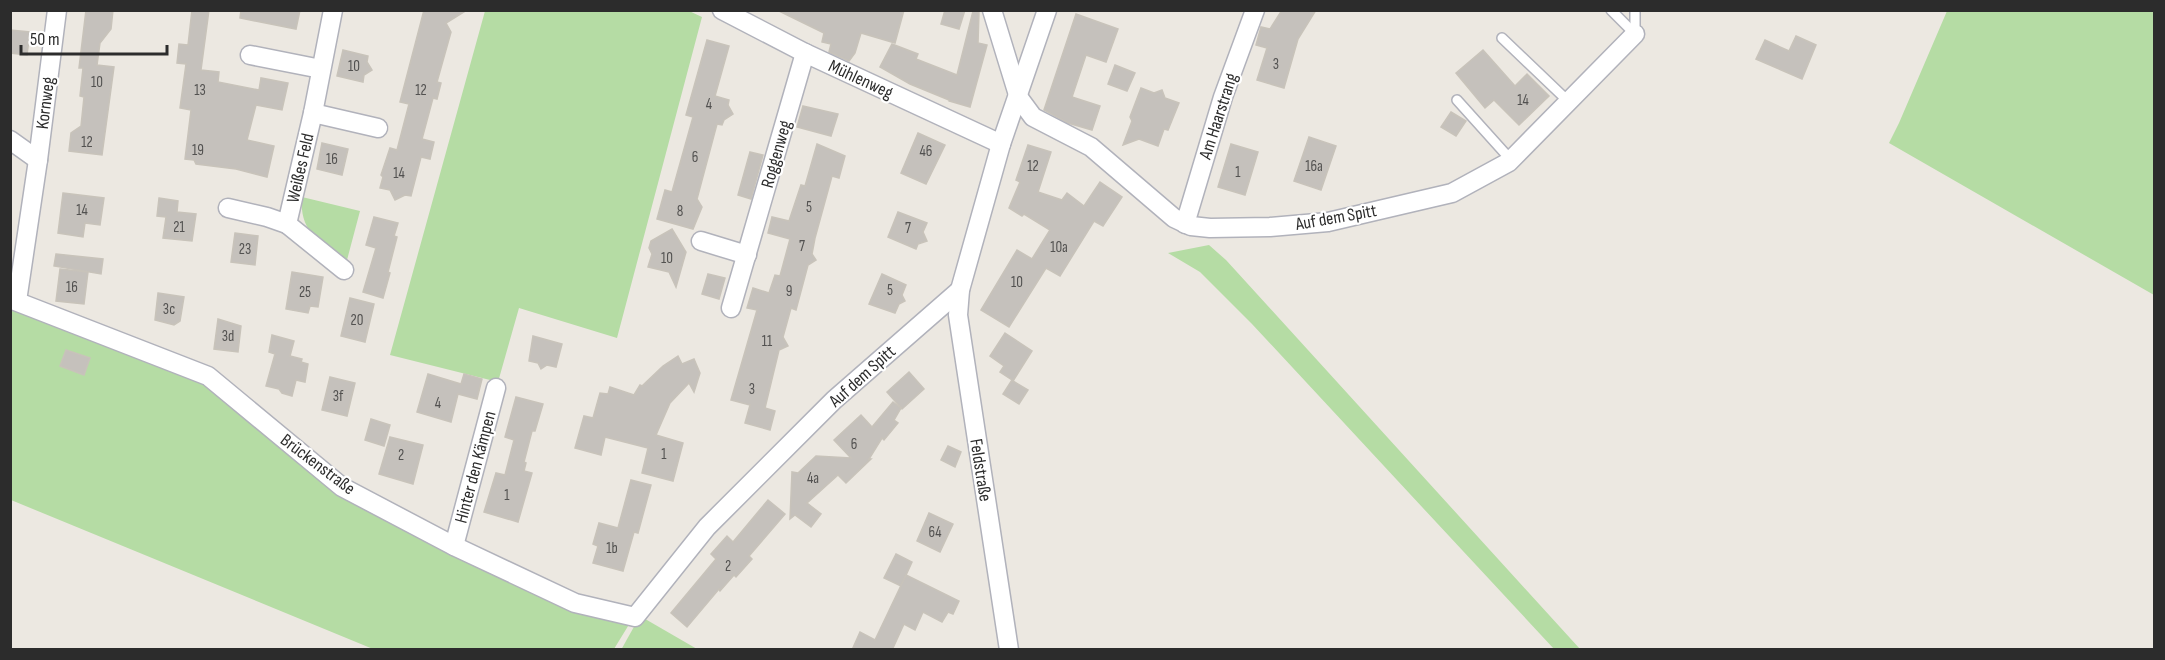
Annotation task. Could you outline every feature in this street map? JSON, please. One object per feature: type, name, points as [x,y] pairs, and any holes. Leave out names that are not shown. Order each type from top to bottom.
[{"type":"street","name":"Kornweg","points":[[14,300],[38,160],[57,10]]},
{"type":"street","name":"Weißes Feld","points":[[287,224],[313,113],[333,10]]},
{"type":"street","name":"Mühlenweg","points":[[722,10],[805,53],[1001,144]]},
{"type":"street","points":[[992,10],[1018,98]]},
{"type":"street","points":[[960,290],[1001,144],[1047,10]]},
{"type":"street","name":"Am Haarstrang","points":[[1185,224],[1223,97],[1255,10]]},
{"type":"street","name":"Auf dem Spitt","points":[[1018,98],[1032,117],[1091,147],[1160,207],[1185,224],[1210,228],[1270,227],[1328,222],[1452,193],[1510,160],[1635,34]]},
{"type":"street","name":"Roggenweg","points":[[732,308],[805,53]]},
{"type":"street","points":[[250,55],[321,69]]},
{"type":"street","name":"Weißes Feld","points":[[313,113],[378,128]]},
{"type":"street","name":"Kornweg","points":[[10,140],[38,160]]},
{"type":"street","name":"Weißes Feld","points":[[228,208],[287,224],[344,270]]},
{"type":"street","points":[[701,241],[747,255]]},
{"type":"street","name":"Auf dem Spitt","points":[[635,617],[707,527],[834,400],[960,290]]},
{"type":"street","name":"Feldstraße","points":[[960,290],[958,315],[1009,650]]},
{"type":"street","name":"Brückenstraße","points":[[14,300],[208,376],[342,487],[453,546],[575,603],[635,617]]},
{"type":"street","name":"Hinter den Kämpen","points":[[453,546],[496,388]]},
{"type":"lane","points":[[1611,10],[1635,34]]},
{"type":"lane","points":[[1635,10],[1635,34]]},
{"type":"lane","points":[[1502,38],[1569,102]]},
{"type":"lane","points":[[1457,100],[1510,160]]},
{"type":"green space","points":[[687,10],[702,17],[617,338],[519,308],[498,382],[390,355],[485,11]]},
{"type":"green space","points":[[1947,11],[2154,11],[2154,295],[1889,143]]},
{"type":"green space","points":[[302,197],[360,211],[347,260],[321,241],[308,228],[302,210]]},
{"type":"green space","points":[[1209,245],[1226,260],[1580,649],[1554,649],[1252,324],[1200,272],[1168,253]]},
{"type":"green space","points":[[10,303],[205,378],[243,411],[453,551],[633,618],[614,649],[373,649],[11,500]]},
{"type":"green space","points":[[640,616],[697,649],[621,650]]},
{"type":"building","points":[[86,10],[113,10],[111,29],[100,43],[97,65],[114,67],[102,155],[69,151],[71,133],[81,126],[84,97],[80,96],[83,68],[79,68]]},
{"type":"building","points":[[192,10],[209,10],[201,70],[219,72],[218,82],[259,90],[261,78],[288,83],[282,110],[256,105],[247,140],[274,146],[267,177],[236,169],[196,164],[194,160],[185,159],[191,110],[180,108],[186,64],[177,63],[179,44],[188,45]]},
{"type":"building","points":[[241,10],[300,10],[296,29],[240,18]]},
{"type":"building","points":[[424,10],[467,10],[446,23],[451,32],[437,82],[441,83],[437,99],[433,98],[422,139],[434,142],[430,159],[421,157],[411,196],[405,195],[395,200],[390,190],[380,188],[383,177],[381,175],[390,148],[397,150],[409,104],[400,102]]},
{"type":"building","points":[[777,10],[904,10],[895,43],[861,33],[855,53],[849,61],[829,52],[831,44],[822,42],[824,33]]},
{"type":"building","points":[[945,10],[965,10],[959,29],[941,24]]},
{"type":"building","points":[[1282,10],[1316,10],[1298,39],[1284,88],[1257,80],[1267,48],[1256,45],[1261,27],[1270,29]]},
{"type":"building","points":[[973,11],[979,12],[978,43],[987,45],[970,107],[949,101],[910,84],[880,67],[892,44],[918,54],[916,59],[957,75]]},
{"type":"building","points":[[1076,14],[1118,29],[1106,62],[1086,55],[1072,97],[1100,106],[1092,130],[1068,123],[1044,110]]},
{"type":"building","points":[[10,30],[30,32],[27,55],[10,53]]},
{"type":"building","points":[[1796,36],[1816,45],[1802,79],[1756,59],[1765,40],[1789,51]]},
{"type":"building","points":[[707,40],[729,46],[715,96],[729,100],[728,105],[733,114],[724,120],[722,125],[717,124],[697,199],[702,207],[693,229],[657,219],[665,190],[672,192],[693,117],[686,115]]},
{"type":"building","points":[[343,50],[368,56],[367,62],[372,70],[364,75],[363,82],[337,76]]},
{"type":"building","points":[[1483,50],[1515,86],[1527,74],[1549,96],[1519,125],[1494,100],[1485,108],[1456,73]]},
{"type":"building","points":[[1115,65],[1135,73],[1127,91],[1108,84]]},
{"type":"building","points":[[1141,88],[1154,93],[1162,90],[1165,98],[1179,103],[1168,130],[1164,129],[1158,146],[1139,139],[1123,145]]},
{"type":"building","points":[[803,106],[838,114],[831,136],[797,127]]},
{"type":"building","points":[[1451,112],[1466,121],[1456,136],[1441,127]]},
{"type":"building","points":[[918,133],[945,145],[926,184],[901,173]]},
{"type":"building","points":[[1309,137],[1336,146],[1321,190],[1294,181]]},
{"type":"building","points":[[322,143],[348,149],[342,175],[317,169]]},
{"type":"building","points":[[817,144],[845,156],[839,178],[832,176],[815,238],[812,254],[816,260],[808,265],[796,310],[791,308],[783,337],[788,346],[779,350],[765,408],[775,411],[770,430],[745,423],[750,405],[731,400],[757,310],[747,308],[753,288],[769,293],[775,275],[780,276],[790,239],[768,233],[772,217],[789,221],[801,185],[805,186]]},
{"type":"building","points":[[1231,144],[1258,152],[1245,195],[1218,187]]},
{"type":"building","points":[[1028,145],[1051,152],[1038,192],[1062,200],[1067,193],[1084,206],[1100,182],[1122,197],[1103,226],[1094,221],[1060,276],[1046,268],[1009,327],[981,310],[1017,250],[1032,259],[1050,230],[1024,214],[1022,216],[1009,208],[1020,182],[1016,180]]},
{"type":"building","points":[[750,152],[763,155],[751,199],[738,195]]},
{"type":"building","points":[[63,193],[104,198],[100,225],[85,223],[83,237],[58,233]]},
{"type":"building","points":[[159,198],[178,201],[177,212],[196,214],[192,241],[163,238],[166,217],[157,216]]},
{"type":"building","points":[[898,212],[927,223],[923,232],[927,241],[918,244],[916,249],[888,237]]},
{"type":"building","points":[[374,217],[398,223],[394,236],[397,237],[388,272],[390,273],[383,298],[363,292],[376,248],[366,245]]},
{"type":"building","points":[[672,229],[686,252],[676,287],[669,272],[648,267],[652,254],[649,248],[651,241]]},
{"type":"building","points":[[235,233],[258,236],[255,265],[231,262]]},
{"type":"building","points":[[56,254],[103,259],[101,274],[54,266]]},
{"type":"building","points":[[60,269],[88,272],[84,304],[56,301]]},
{"type":"building","points":[[292,272],[323,277],[318,307],[310,306],[308,313],[286,309]]},
{"type":"building","points":[[708,274],[725,278],[719,299],[702,294]]},
{"type":"building","points":[[882,274],[906,285],[902,295],[905,301],[899,304],[895,313],[869,304]]},
{"type":"building","points":[[158,293],[184,297],[180,321],[174,325],[155,320]]},
{"type":"building","points":[[350,298],[374,304],[365,342],[341,336]]},
{"type":"building","points":[[218,319],[241,326],[238,352],[214,349]]},
{"type":"building","points":[[1005,333],[1032,351],[1013,381],[1028,390],[1019,404],[1003,394],[1012,380],[1000,372],[1004,366],[990,356]]},
{"type":"building","points":[[272,335],[294,341],[290,356],[302,359],[301,362],[308,364],[305,382],[296,380],[292,396],[282,393],[279,389],[266,386],[275,354],[269,352]]},
{"type":"building","points":[[533,336],[562,344],[556,367],[547,365],[541,369],[538,363],[529,361]]},
{"type":"building","points":[[66,350],[90,358],[84,375],[60,366]]},
{"type":"building","points":[[678,356],[682,364],[694,359],[700,373],[694,392],[689,383],[670,403],[656,435],[683,443],[673,481],[642,473],[648,448],[605,437],[601,455],[575,448],[584,416],[593,418],[600,393],[608,394],[610,387],[634,395],[640,385],[642,386],[663,366]]},
{"type":"building","points":[[909,372],[924,389],[902,409],[887,392]]},
{"type":"building","points":[[428,374],[461,384],[464,374],[482,379],[477,399],[458,394],[451,422],[417,412]]},
{"type":"building","points":[[330,377],[355,383],[347,416],[322,410]]},
{"type":"building","points":[[516,397],[543,404],[535,431],[532,431],[524,462],[526,463],[524,471],[532,473],[518,522],[484,512],[496,473],[505,475],[514,440],[505,437]]},
{"type":"building","points":[[893,402],[901,408],[894,420],[898,423],[884,440],[882,438],[869,459],[871,459],[846,483],[838,475],[807,503],[821,514],[811,527],[795,515],[790,519],[792,472],[798,473],[816,456],[851,458],[834,440],[861,415],[872,427]]},
{"type":"building","points":[[371,419],[390,425],[384,446],[365,440]]},
{"type":"building","points":[[390,437],[423,445],[413,484],[379,474]]},
{"type":"building","points":[[948,446],[961,452],[955,467],[941,460]]},
{"type":"building","points":[[631,480],[651,485],[638,533],[634,532],[623,571],[593,563],[598,546],[593,544],[599,523],[618,528]]},
{"type":"building","points":[[768,500],[785,514],[749,556],[752,559],[736,577],[734,575],[720,591],[719,589],[687,627],[671,613],[716,559],[711,554],[727,536],[733,542]]},
{"type":"building","points":[[929,513],[953,524],[940,552],[917,541]]},
{"type":"building","points":[[896,554],[912,562],[901,586],[884,578]]},
{"type":"building","points":[[906,575],[959,601],[953,614],[948,612],[942,622],[923,612],[915,630],[904,624],[893,648],[895,650],[852,650],[860,632],[875,640]]}]
